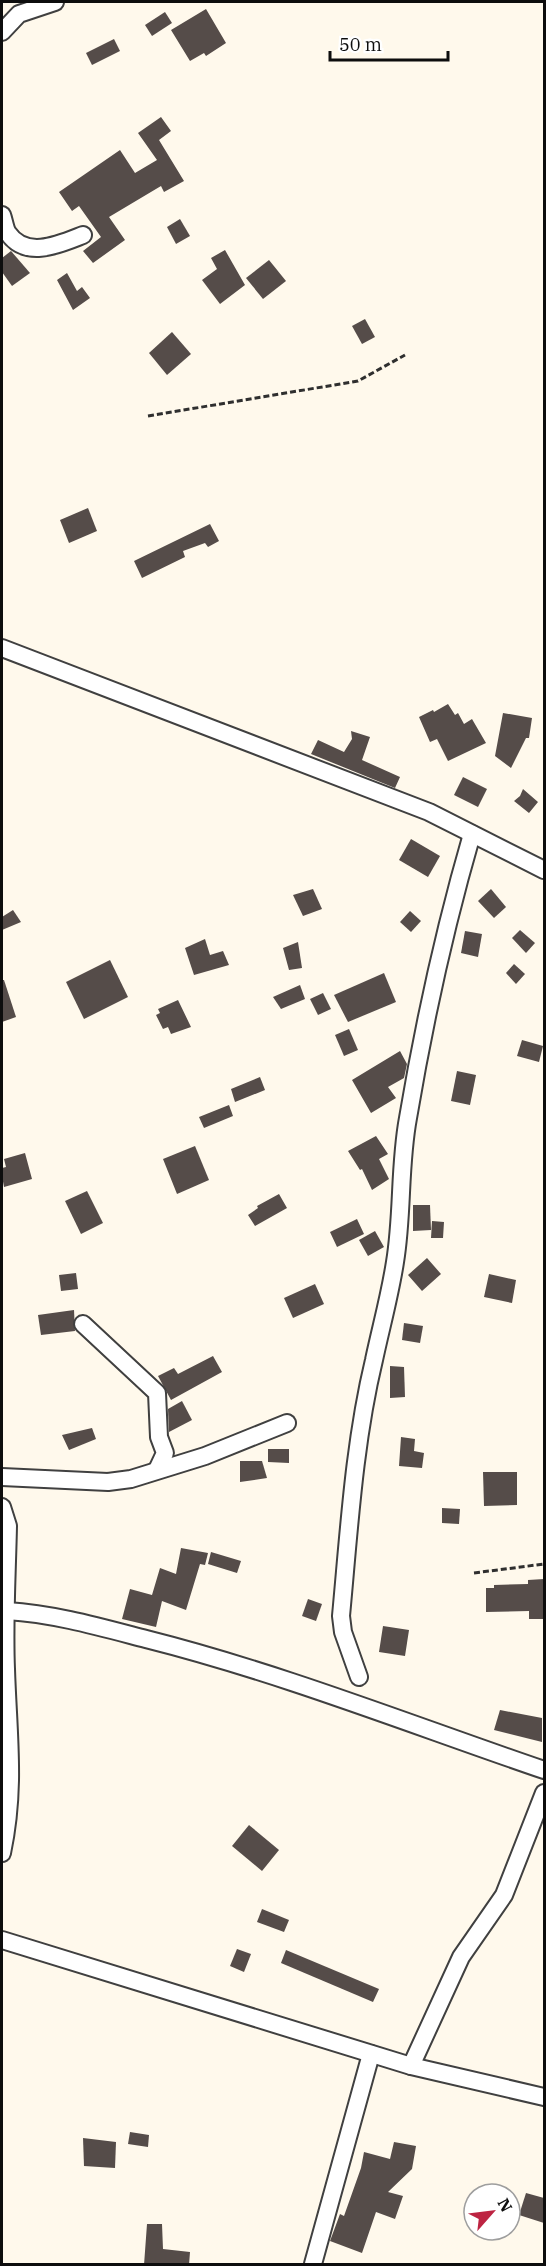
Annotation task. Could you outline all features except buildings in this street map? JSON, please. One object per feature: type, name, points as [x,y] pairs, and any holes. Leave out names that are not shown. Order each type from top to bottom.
[{"type":"street","points":[[2,32],[19,14],[55,2]]},
{"type":"street","points":[[2,215],[7,233],[28,248],[46,248],[83,235]]},
{"type":"street","points":[[2,648],[429,812],[544,870]]},
{"type":"street","points":[[359,1677],[345,1641],[341,1616],[358,1452],[374,1360],[382,1333],[395,1263],[400,1227],[401,1172],[408,1119],[458,883],[472,834]]},
{"type":"street","points":[[83,1324],[157,1393],[159,1437],[165,1453],[157,1470]]},
{"type":"street","points":[[2,1477],[108,1482],[205,1456],[288,1423]]},
{"type":"street","points":[[2,1507],[8,1526],[6,1669],[11,1775],[9,1822],[2,1852]]},
{"type":"street","points":[[7,1611],[61,1617],[208,1654],[446,1734],[544,1770]]},
{"type":"street","points":[[411,2066],[461,1958],[504,1894],[544,1793]]},
{"type":"street","points":[[2,1940],[411,2066],[544,2097]]},
{"type":"street","points":[[313,2265],[371,2054]]},
{"type":"path","points":[[148,417],[358,381],[405,355]]},
{"type":"path","points":[[474,1573],[544,1564]]}]
